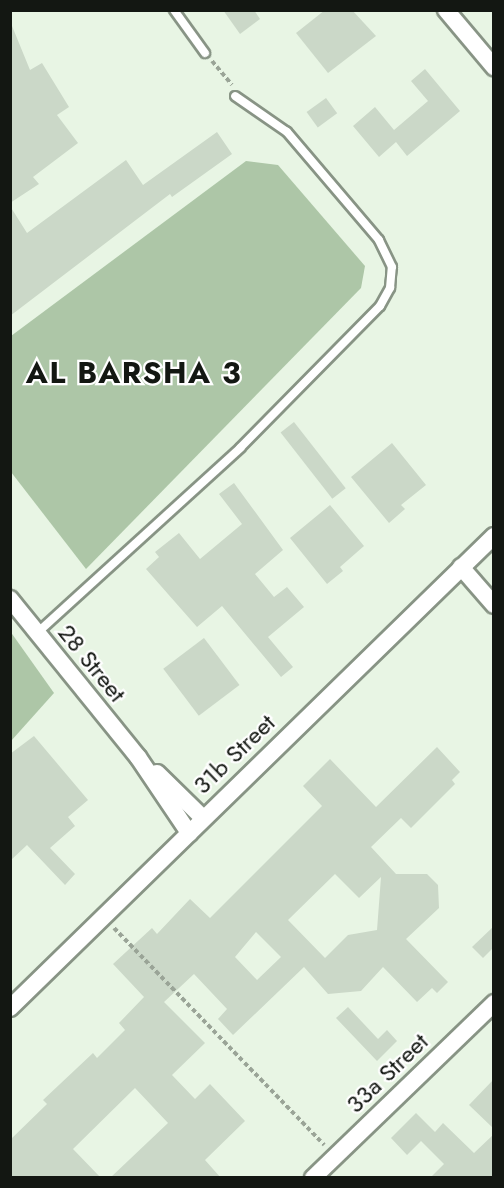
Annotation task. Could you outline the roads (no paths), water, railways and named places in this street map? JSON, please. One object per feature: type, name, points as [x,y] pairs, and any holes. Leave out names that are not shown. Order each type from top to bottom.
[{"type":"street","points":[[446,10],[494,67]]},
{"type":"street","name":"31b Street","points":[[10,1008],[494,536]]},
{"type":"street","points":[[461,567],[494,605]]},
{"type":"street","name":"28 Street","points":[[10,599],[138,757],[189,833]]},
{"type":"street","name":"28 Street","points":[[138,757],[204,818]]},
{"type":"street","name":"33a Street","points":[[314,1178],[494,1003]]},
{"type":"lane","points":[[174,10],[205,53]]},
{"type":"lane","points":[[37,634],[240,448],[380,306],[390,288],[390,258],[379,240],[287,132],[236,96]]},
{"type":"district","name":"AL BARSHA 3","points":[[134,373]]}]
